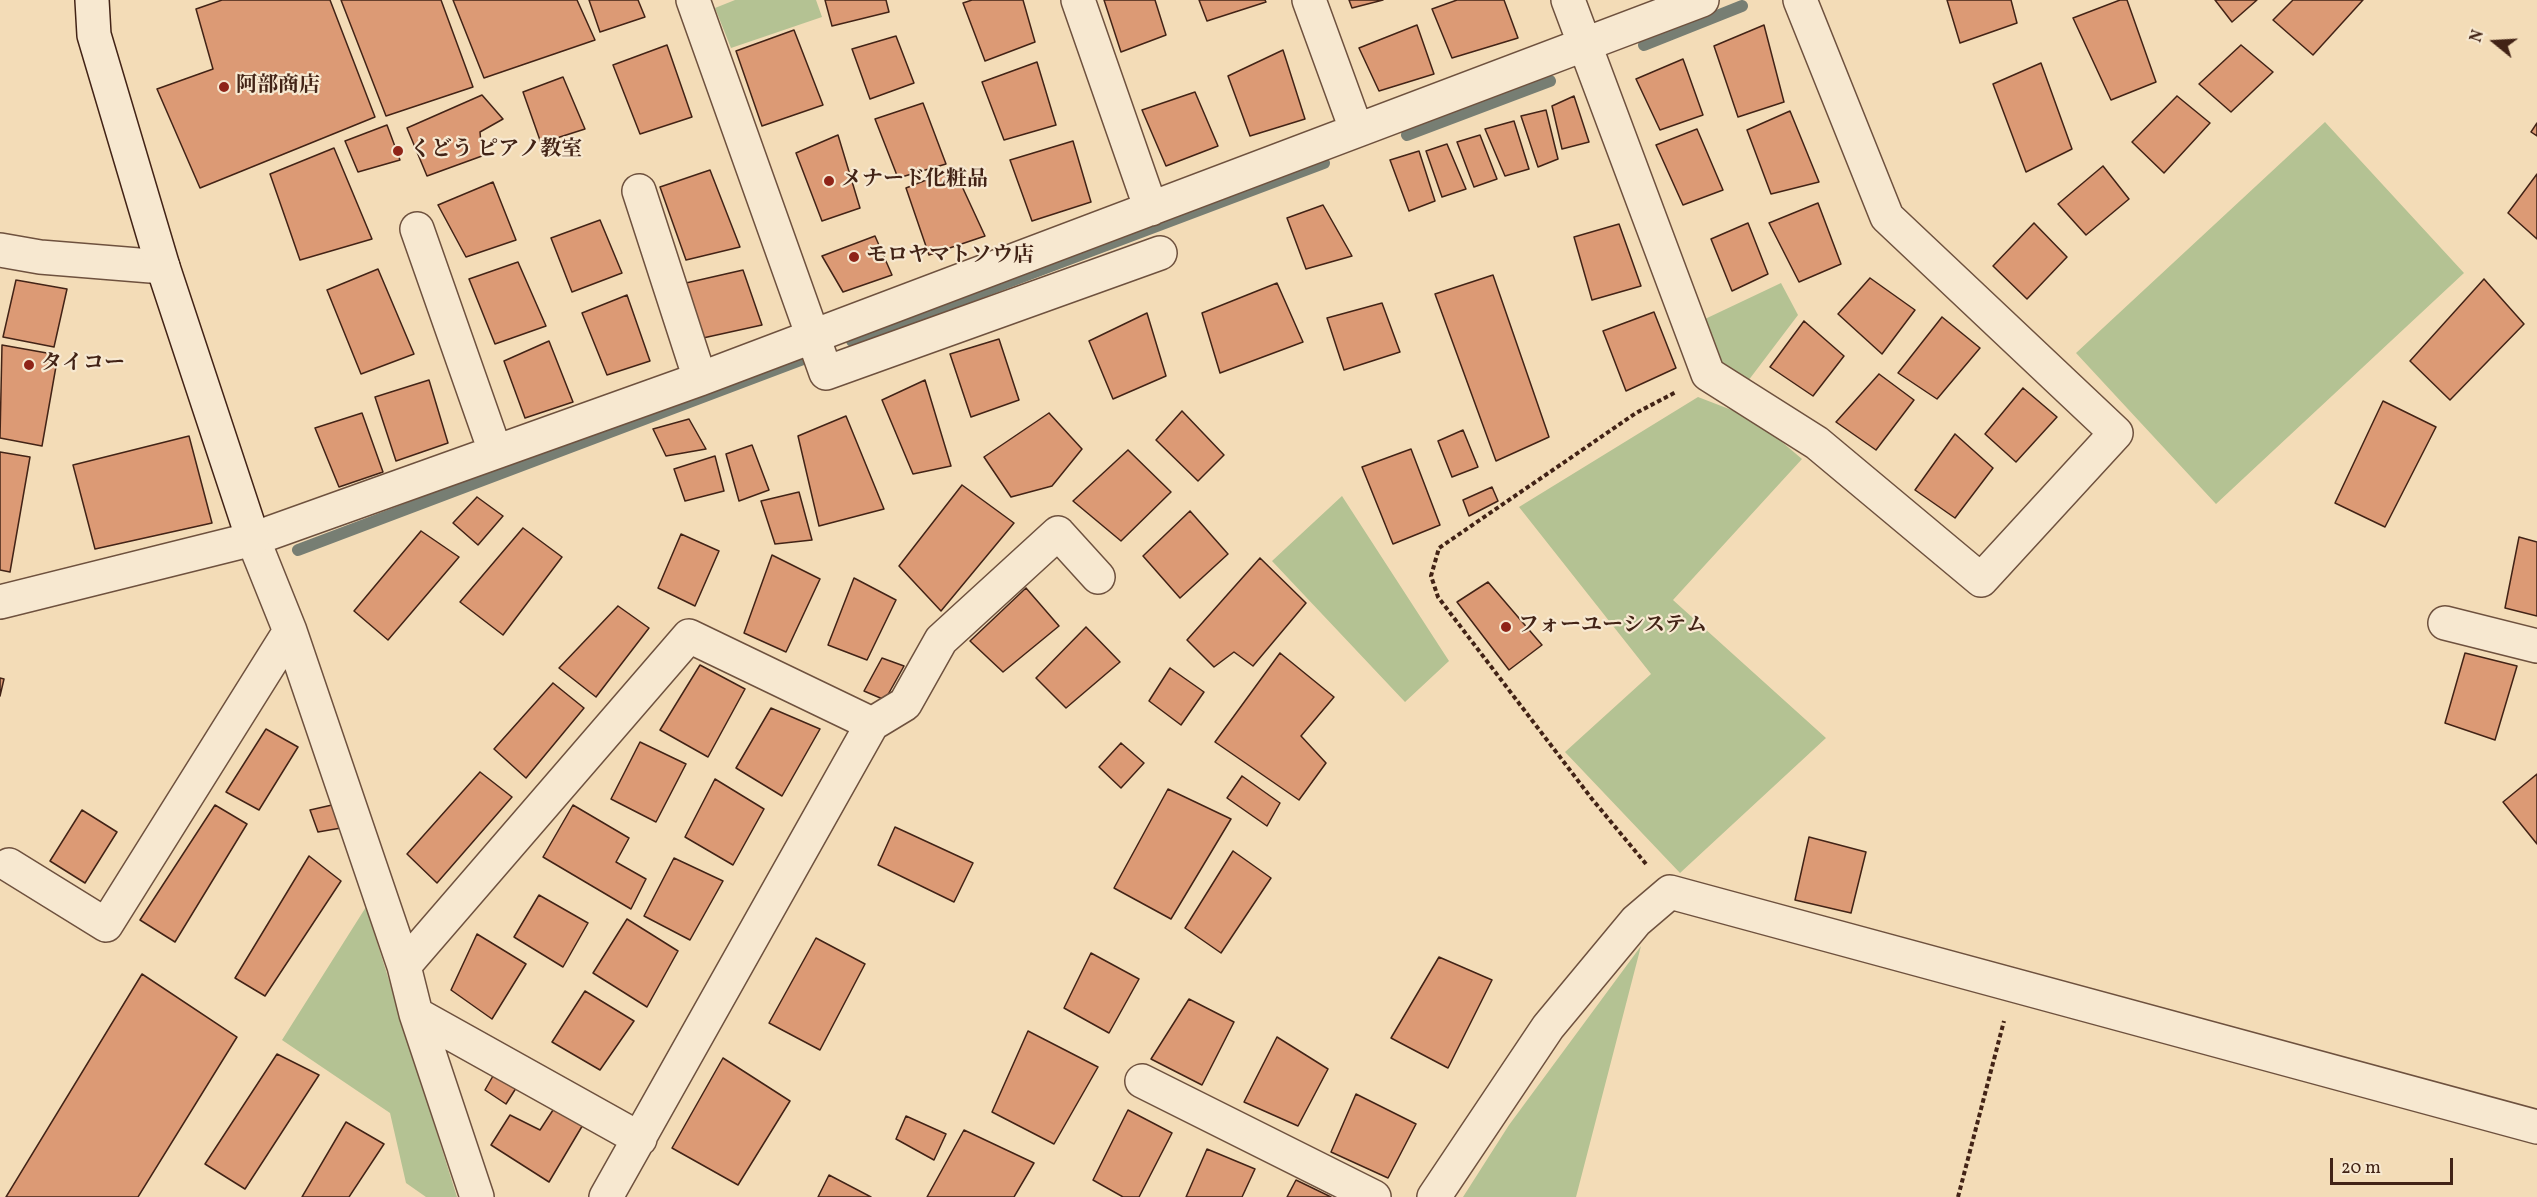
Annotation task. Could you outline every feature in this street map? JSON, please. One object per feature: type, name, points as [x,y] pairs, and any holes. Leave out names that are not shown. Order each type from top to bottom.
[{"type":"street","points":[[92,0],[94,35],[164,267],[254,539],[290,631],[404,966],[416,1014],[477,1197]]},
{"type":"street","points":[[693,0],[826,374],[1160,252]]},
{"type":"street","points":[[1078,0],[1151,209]]},
{"type":"street","points":[[1309,0],[1356,129]]},
{"type":"street","points":[[1568,0],[1708,374],[1817,444],[1981,580],[2116,433],[1887,217],[1800,0]]},
{"type":"street","points":[[0,602],[254,539],[495,451],[700,380],[1356,129],[1586,46],[1702,0]]},
{"type":"street","points":[[639,191],[700,380]]},
{"type":"street","points":[[417,229],[495,451]]},
{"type":"street","points":[[0,250],[40,257],[164,267]]},
{"type":"street","points":[[606,1197],[872,724],[905,704],[941,640],[1058,533],[1098,577]]},
{"type":"street","points":[[2445,622],[2537,646]]},
{"type":"street","points":[[3,870],[106,925],[290,631]]},
{"type":"street","points":[[404,966],[690,636],[872,724]]},
{"type":"street","points":[[1434,1197],[1548,1027],[1636,921],[1670,892],[2013,987],[2537,1127]]},
{"type":"street","points":[[416,1014],[640,1139]]},
{"type":"street","points":[[1142,1081],[1374,1197]]},
{"type":"path","points":[[1670,892],[1592,799],[1438,597],[1431,576],[1439,548],[1636,413],[1708,374]]},
{"type":"path","points":[[1958,1197],[2013,987]]},
{"type":"green space","points":[[735,0],[816,0],[822,17],[731,48],[715,8]]},
{"type":"green space","points":[[2325,122],[2464,273],[2216,504],[2076,353]]},
{"type":"green space","points":[[1781,283],[1798,315],[1748,381],[1724,368],[1705,319]]},
{"type":"green space","points":[[1698,397],[1755,419],[1802,459],[1673,600],[1826,738],[1680,873],[1565,752],[1651,674],[1519,507]]},
{"type":"green space","points":[[1342,496],[1449,661],[1405,702],[1272,561]]},
{"type":"green space","points":[[366,907],[457,1197],[426,1197],[406,1183],[390,1113],[282,1040]]},
{"type":"green space","points":[[1641,946],[1576,1197],[1463,1197],[1509,1125]]},
{"type":"building","points":[[222,0],[330,0],[375,117],[200,188],[157,89],[213,69],[196,9]]},
{"type":"building","points":[[341,0],[441,0],[473,87],[386,116]]},
{"type":"building","points":[[453,0],[577,0],[595,40],[484,78]]},
{"type":"building","points":[[589,0],[638,0],[645,17],[600,32]]},
{"type":"building","points":[[825,0],[886,0],[889,12],[832,26]]},
{"type":"building","points":[[972,0],[1023,0],[1035,42],[985,61],[963,3]]},
{"type":"building","points":[[1104,0],[1155,0],[1166,35],[1121,52]]},
{"type":"building","points":[[1199,0],[1265,0],[1266,2],[1207,21]]},
{"type":"building","points":[[1349,0],[1383,0],[1352,8]]},
{"type":"building","points":[[1457,0],[1504,0],[1518,38],[1452,58],[1432,9]]},
{"type":"building","points":[[1947,0],[2011,0],[2017,23],[1960,43]]},
{"type":"building","points":[[2120,0],[2127,0],[2156,82],[2111,100],[2073,18]]},
{"type":"building","points":[[2215,0],[2257,0],[2232,22]]},
{"type":"building","points":[[2293,0],[2363,0],[2313,55],[2273,20]]},
{"type":"building","points":[[1417,25],[1434,74],[1379,91],[1359,48]]},
{"type":"building","points":[[1764,25],[1784,102],[1738,117],[1714,46]]},
{"type":"building","points":[[794,30],[823,105],[762,126],[736,51]]},
{"type":"building","points":[[896,36],[914,83],[870,99],[852,49]]},
{"type":"building","points":[[667,45],[692,117],[640,134],[613,65]]},
{"type":"building","points":[[2241,45],[2273,72],[2231,112],[2199,84]]},
{"type":"building","points":[[1283,50],[1305,119],[1250,136],[1228,76]]},
{"type":"building","points":[[1683,59],[1703,115],[1660,130],[1636,79]]},
{"type":"building","points":[[1037,62],[1056,125],[1004,140],[982,82]]},
{"type":"building","points":[[2041,63],[2072,149],[2026,172],[1993,84]]},
{"type":"building","points":[[563,77],[585,129],[541,143],[523,92]]},
{"type":"building","points":[[1195,92],[1218,146],[1166,166],[1142,110]]},
{"type":"building","points":[[482,95],[503,119],[480,132],[482,156],[427,176],[407,128]]},
{"type":"building","points":[[1574,96],[1589,142],[1562,149],[1552,106]]},
{"type":"building","points":[[2177,96],[2210,123],[2164,173],[2132,142]]},
{"type":"building","points":[[923,103],[946,164],[898,178],[875,119]]},
{"type":"building","points":[[1546,110],[1558,159],[1538,167],[1521,116]]},
{"type":"building","points":[[1790,111],[1819,182],[1771,194],[1747,130]]},
{"type":"building","points":[[1514,121],[1529,169],[1505,176],[1485,129]]},
{"type":"building","points":[[2537,123],[2537,136],[2531,132]]},
{"type":"building","points":[[387,125],[400,160],[358,172],[345,141]]},
{"type":"building","points":[[1697,129],[1723,190],[1683,205],[1656,145]]},
{"type":"building","points":[[838,135],[860,208],[822,221],[796,153]]},
{"type":"building","points":[[1480,135],[1497,179],[1474,187],[1457,142]]},
{"type":"building","points":[[1073,141],[1091,202],[1032,221],[1010,160]]},
{"type":"building","points":[[1447,144],[1466,189],[1442,197],[1426,151]]},
{"type":"building","points":[[334,148],[372,239],[300,260],[270,174]]},
{"type":"building","points":[[1419,151],[1435,201],[1409,211],[1390,160]]},
{"type":"building","points":[[2103,166],[2129,199],[2086,235],[2058,204]]},
{"type":"building","points":[[954,169],[985,236],[929,255],[906,188]]},
{"type":"building","points":[[710,170],[740,247],[686,260],[660,187]]},
{"type":"building","points":[[2537,174],[2537,239],[2508,213]]},
{"type":"building","points":[[493,182],[516,240],[466,257],[438,205]]},
{"type":"building","points":[[1818,203],[1841,264],[1799,282],[1769,223]]},
{"type":"building","points":[[1323,205],[1352,256],[1306,269],[1287,218]]},
{"type":"building","points":[[600,220],[622,273],[572,292],[551,238]]},
{"type":"building","points":[[1748,223],[1768,274],[1732,291],[1711,239]]},
{"type":"building","points":[[2034,223],[2067,257],[2027,299],[1993,266]]},
{"type":"building","points":[[1619,224],[1641,286],[1592,300],[1574,237]]},
{"type":"building","points":[[875,236],[892,275],[843,292],[822,256]]},
{"type":"building","points":[[518,262],[546,326],[495,344],[469,279]]},
{"type":"building","points":[[378,269],[414,354],[361,374],[327,290]]},
{"type":"building","points":[[743,270],[762,325],[703,338],[686,283]]},
{"type":"building","points":[[1493,275],[1549,437],[1496,461],[1435,294]]},
{"type":"building","points":[[1870,278],[1915,310],[1882,354],[1838,314]]},
{"type":"building","points":[[2484,279],[2524,324],[2450,400],[2410,361]]},
{"type":"building","points":[[16,280],[67,289],[54,347],[3,337]]},
{"type":"building","points":[[1277,283],[1303,342],[1220,373],[1202,313]]},
{"type":"building","points":[[627,295],[650,361],[607,375],[582,313]]},
{"type":"building","points":[[1382,303],[1400,352],[1344,370],[1327,318]]},
{"type":"building","points":[[1654,312],[1676,368],[1626,391],[1603,331]]},
{"type":"building","points":[[1147,313],[1166,376],[1113,399],[1089,341]]},
{"type":"building","points":[[1942,317],[1980,348],[1937,399],[1898,373]]},
{"type":"building","points":[[1804,321],[1844,356],[1813,396],[1770,367]]},
{"type":"building","points":[[999,339],[1019,400],[971,417],[950,354]]},
{"type":"building","points":[[549,341],[573,402],[525,418],[504,361]]},
{"type":"building","points":[[2,345],[58,355],[42,446],[0,438]]},
{"type":"building","points":[[1879,374],[1914,400],[1876,450],[1836,422]]},
{"type":"building","points":[[429,380],[448,443],[396,461],[375,397]]},
{"type":"building","points":[[925,380],[951,466],[913,474],[882,400]]},
{"type":"building","points":[[2023,388],[2057,417],[2016,462],[1985,434]]},
{"type":"building","points":[[2383,401],[2436,427],[2385,527],[2335,503]]},
{"type":"building","points":[[1182,411],[1224,455],[1198,481],[1156,440]]},
{"type":"building","points":[[362,413],[383,472],[339,487],[315,428]]},
{"type":"building","points":[[1049,413],[1082,449],[1052,486],[1011,497],[984,457]]},
{"type":"building","points":[[846,416],[884,509],[819,526],[798,436]]},
{"type":"building","points":[[689,419],[706,449],[666,456],[653,429]]},
{"type":"building","points":[[1463,430],[1478,467],[1452,477],[1438,441]]},
{"type":"building","points":[[1955,434],[1993,468],[1955,518],[1915,490]]},
{"type":"building","points":[[189,436],[212,523],[95,549],[73,465]]},
{"type":"building","points":[[752,445],[769,490],[739,501],[726,454]]},
{"type":"building","points":[[1411,449],[1440,525],[1393,544],[1362,467]]},
{"type":"building","points":[[1128,450],[1171,492],[1121,541],[1073,501]]},
{"type":"building","points":[[0,452],[30,457],[10,572],[0,570]]},
{"type":"building","points":[[715,456],[724,491],[685,501],[674,469]]},
{"type":"building","points":[[962,485],[1014,523],[941,611],[899,566]]},
{"type":"building","points":[[1492,487],[1498,501],[1469,516],[1463,500]]},
{"type":"building","points":[[799,492],[812,540],[775,544],[761,501]]},
{"type":"building","points":[[477,497],[503,516],[478,545],[453,523]]},
{"type":"building","points":[[1190,511],[1228,554],[1180,598],[1143,556]]},
{"type":"building","points":[[523,528],[562,557],[503,635],[460,602]]},
{"type":"building","points":[[421,531],[459,557],[388,640],[354,611]]},
{"type":"building","points":[[681,534],[719,551],[695,606],[658,588]]},
{"type":"building","points":[[2519,537],[2537,542],[2537,616],[2505,608]]},
{"type":"building","points":[[772,555],[820,579],[786,652],[744,633]]},
{"type":"building","points":[[1260,558],[1306,603],[1253,666],[1234,652],[1214,667],[1187,640]]},
{"type":"building","points":[[854,578],[896,600],[867,660],[828,645]]},
{"type":"building","points":[[1488,582],[1542,645],[1509,670],[1457,602]]},
{"type":"building","points":[[1026,588],[1059,626],[1003,672],[970,641]]},
{"type":"building","points":[[618,606],[649,628],[596,697],[559,668]]},
{"type":"building","points":[[1086,627],[1120,662],[1066,708],[1036,678]]},
{"type":"building","points":[[1280,653],[1334,697],[1301,736],[1326,763],[1299,800],[1215,742]]},
{"type":"building","points":[[2465,653],[2517,666],[2495,740],[2445,723]]},
{"type":"building","points":[[882,658],[904,666],[885,700],[864,691]]},
{"type":"building","points":[[700,665],[745,689],[708,757],[660,730]]},
{"type":"building","points":[[1170,668],[1204,692],[1181,725],[1149,701]]},
{"type":"building","points":[[0,678],[4,679],[0,696]]},
{"type":"building","points":[[553,683],[584,708],[526,778],[494,749]]},
{"type":"building","points":[[771,708],[820,729],[782,796],[736,768]]},
{"type":"building","points":[[266,729],[298,747],[259,810],[226,792]]},
{"type":"building","points":[[640,742],[686,764],[656,822],[611,799]]},
{"type":"building","points":[[1121,743],[1144,763],[1121,788],[1099,767]]},
{"type":"building","points":[[480,772],[512,797],[437,883],[407,854]]},
{"type":"building","points":[[2537,774],[2537,844],[2503,802]]},
{"type":"building","points":[[1242,776],[1280,803],[1267,826],[1227,798]]},
{"type":"building","points":[[715,779],[764,809],[733,865],[685,837]]},
{"type":"building","points":[[1168,789],[1231,819],[1171,919],[1114,888]]},
{"type":"building","points":[[215,805],[247,824],[175,942],[140,920]]},
{"type":"building","points":[[332,805],[341,828],[318,832],[310,810]]},
{"type":"building","points":[[573,805],[629,838],[616,862],[646,879],[631,909],[543,857]]},
{"type":"building","points":[[82,810],[117,832],[85,883],[50,861]]},
{"type":"building","points":[[895,827],[973,863],[954,902],[878,865]]},
{"type":"building","points":[[1809,837],[1866,852],[1851,913],[1795,900]]},
{"type":"building","points":[[1233,851],[1271,878],[1221,953],[1185,928]]},
{"type":"building","points":[[309,856],[341,881],[265,996],[235,978]]},
{"type":"building","points":[[674,858],[723,881],[690,940],[644,916]]},
{"type":"building","points":[[539,895],[588,923],[563,967],[514,937]]},
{"type":"building","points":[[627,919],[678,951],[647,1007],[593,973]]},
{"type":"building","points":[[477,934],[526,964],[492,1019],[451,990]]},
{"type":"building","points":[[816,938],[865,964],[820,1050],[769,1023]]},
{"type":"building","points":[[1091,953],[1139,979],[1109,1033],[1064,1008]]},
{"type":"building","points":[[1439,957],[1492,980],[1448,1068],[1391,1038]]},
{"type":"building","points":[[142,974],[237,1037],[138,1197],[6,1197]]},
{"type":"building","points":[[585,991],[634,1021],[600,1070],[552,1042]]},
{"type":"building","points":[[1189,999],[1234,1022],[1202,1085],[1151,1059]]},
{"type":"building","points":[[1028,1031],[1098,1067],[1054,1144],[992,1112]]},
{"type":"building","points":[[1277,1037],[1328,1069],[1298,1126],[1244,1102]]},
{"type":"building","points":[[277,1054],[319,1075],[245,1189],[205,1164]]},
{"type":"building","points":[[723,1058],[790,1101],[738,1185],[672,1148]]},
{"type":"building","points":[[497,1069],[518,1085],[506,1104],[485,1090]]},
{"type":"building","points":[[1356,1094],[1416,1124],[1388,1178],[1331,1152]]},
{"type":"building","points":[[555,1107],[584,1123],[549,1182],[491,1145],[510,1115],[540,1130]]},
{"type":"building","points":[[1128,1110],[1172,1133],[1139,1197],[1123,1197],[1093,1180]]},
{"type":"building","points":[[906,1116],[946,1134],[934,1160],[896,1139]]},
{"type":"building","points":[[346,1122],[384,1144],[349,1197],[302,1197]]},
{"type":"building","points":[[964,1130],[1034,1163],[1014,1197],[927,1197]]},
{"type":"building","points":[[1207,1149],[1255,1169],[1242,1197],[1186,1197]]},
{"type":"building","points":[[829,1175],[871,1197],[818,1197]]},
{"type":"building","points":[[1296,1180],[1331,1197],[1287,1197]]},
{"type":"waterway","points":[[1644,45],[1742,6]]},
{"type":"waterway","points":[[1407,135],[1550,81]]},
{"type":"waterway","points":[[852,341],[1324,163]]},
{"type":"waterway","points":[[298,550],[806,358]]},
{"type":"place","name":"阿部商店","points":[[224,87]]},
{"type":"place","name":"くどう ピアノ教室","points":[[398,151]]},
{"type":"place","name":"メナード化粧品","points":[[829,181]]},
{"type":"place","name":"モロヤマトソウ店","points":[[854,257]]},
{"type":"place","name":"タイコー","points":[[29,365]]},
{"type":"place","name":"フォーユーシステム","points":[[1506,627]]}]
